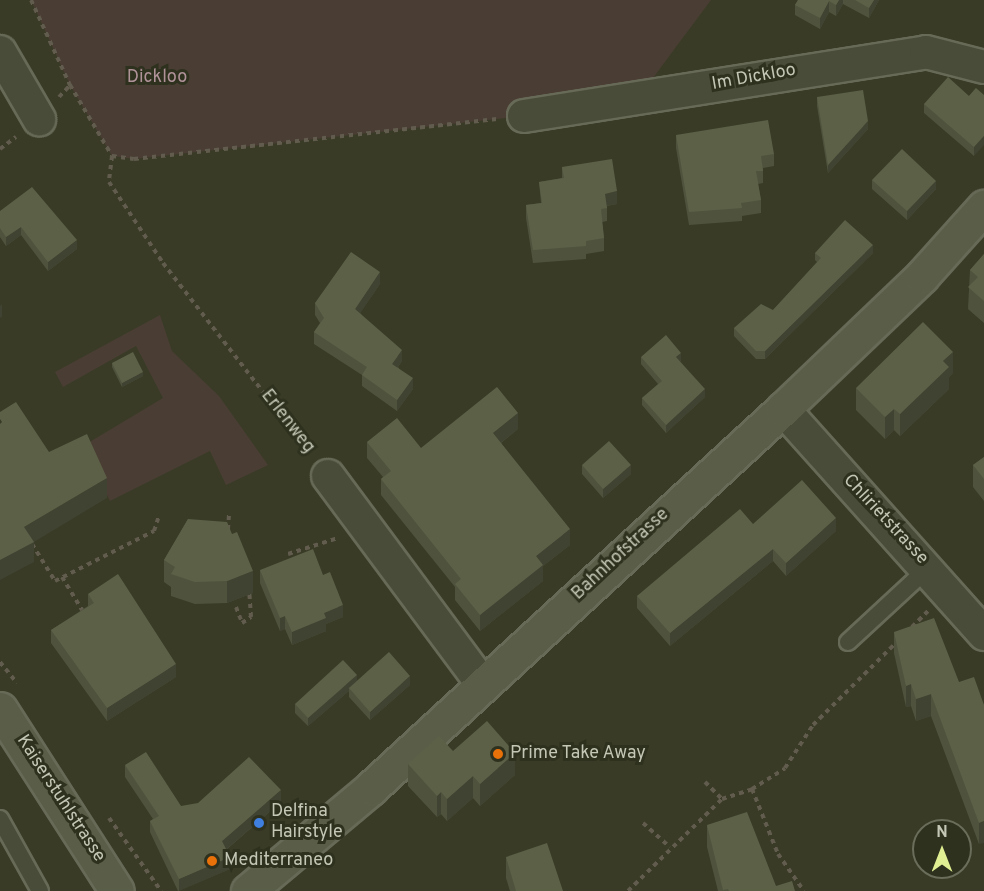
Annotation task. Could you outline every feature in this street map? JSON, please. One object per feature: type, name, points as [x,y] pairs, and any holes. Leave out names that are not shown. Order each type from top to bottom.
[{"type":"street","points":[[0,52],[39,119]]},
{"type":"street","name":"Im Dickloo","points":[[524,116],[926,52],[984,67]]},
{"type":"street","name":"Bahnhofstrasse","points":[[248,891],[371,788],[482,683],[783,409],[922,276],[984,207]]},
{"type":"street","name":"Chlirietstrasse","points":[[783,409],[939,578],[984,634]]},
{"type":"street","points":[[328,476],[482,683]]},
{"type":"street","name":"Kaiserstuhlstrasse","points":[[0,709],[117,891]]},
{"type":"lane","points":[[848,642],[939,578]]},
{"type":"lane","points":[[0,819],[40,891]]},
{"type":"path","points":[[31,0],[70,85],[112,156],[134,159],[524,116]]},
{"type":"path","name":"Erlenweg","points":[[112,156],[110,182],[163,263],[328,476]]},
{"type":"path","points":[[229,515],[228,535],[234,538]]},
{"type":"path","points":[[30,540],[55,581],[154,531],[159,516]]},
{"type":"path","points":[[288,554],[301,554],[366,526]]},
{"type":"path","points":[[62,577],[89,621]]},
{"type":"path","points":[[908,631],[939,578]]},
{"type":"path","points":[[236,607],[242,623],[251,617],[247,580]]},
{"type":"path","points":[[628,891],[670,847],[722,799],[752,789],[784,768],[813,725],[900,640]]},
{"type":"path","points":[[705,782],[722,799]]},
{"type":"path","points":[[752,789],[778,854],[804,891]]},
{"type":"path","points":[[643,823],[670,847]]},
{"type":"path","points":[[129,849],[161,891]]},
{"type":"green space","name":"Dickloo","points":[[31,0],[711,0],[647,86],[524,116],[134,159],[112,156],[70,85]]},
{"type":"green space","points":[[160,315],[172,351],[219,396],[268,465],[226,485],[210,451],[110,501],[83,446],[163,398],[136,346],[63,387],[55,372]]},
{"type":"building","points":[[798,0],[839,0],[836,5],[829,1],[820,18],[795,5]]},
{"type":"building","points":[[855,0],[874,0],[869,8]]},
{"type":"building","points":[[948,77],[969,96],[976,88],[984,95],[984,136],[974,147],[924,104]]},
{"type":"building","points":[[863,90],[868,121],[828,165],[817,97]]},
{"type":"building","points":[[768,120],[774,154],[761,156],[763,171],[756,171],[761,200],[741,203],[742,208],[689,212],[676,135]]},
{"type":"building","points":[[902,149],[936,181],[907,211],[872,180]]},
{"type":"building","points":[[612,159],[617,191],[605,194],[607,208],[601,209],[604,238],[586,241],[586,246],[533,250],[526,205],[542,203],[539,182],[564,178],[562,167]]},
{"type":"building","points":[[32,187],[77,240],[48,262],[21,227],[6,237],[0,228],[0,211]]},
{"type":"building","points":[[845,220],[873,245],[765,351],[756,351],[734,328],[761,304],[773,310],[821,258],[815,253]]},
{"type":"building","points":[[351,252],[380,272],[355,309],[402,350],[392,364],[413,378],[397,400],[362,375],[367,367],[314,332],[324,318],[315,303]]},
{"type":"building","points":[[984,254],[984,301],[968,287],[978,277],[970,270]]},
{"type":"building","points":[[923,322],[953,352],[943,361],[949,367],[900,414],[894,409],[885,417],[856,388]]},
{"type":"building","points":[[666,335],[681,353],[676,357],[705,389],[666,425],[642,398],[662,381],[641,357]]},
{"type":"building","points":[[133,352],[143,372],[122,383],[112,363]]},
{"type":"building","points":[[497,387],[518,413],[493,433],[570,529],[536,556],[543,565],[480,615],[455,584],[461,579],[381,479],[391,471],[367,442],[397,418],[421,448]]},
{"type":"building","points":[[16,402],[49,452],[87,434],[107,478],[24,527],[34,542],[0,560],[0,424],[2,422],[0,412]]},
{"type":"building","points":[[609,441],[631,465],[603,489],[582,465]]},
{"type":"building","points":[[984,457],[984,479],[973,465]]},
{"type":"building","points":[[802,480],[836,518],[786,563],[773,549],[670,633],[637,596],[740,509],[753,524]]},
{"type":"building","points":[[188,519],[227,522],[232,534],[237,532],[253,571],[227,581],[195,582],[171,574],[175,567],[164,560]]},
{"type":"building","points":[[313,549],[323,575],[330,572],[343,605],[324,613],[326,618],[292,632],[285,616],[280,618],[260,570]]},
{"type":"building","points":[[118,574],[176,664],[107,708],[51,630],[94,603],[88,594]]},
{"type":"building","points":[[934,618],[959,682],[974,677],[984,705],[984,821],[979,823],[931,694],[916,699],[911,684],[906,686],[894,632]]},
{"type":"building","points":[[389,652],[410,676],[370,712],[349,688]]},
{"type":"building","points":[[343,660],[357,675],[308,718],[295,704]]},
{"type":"building","points":[[487,721],[515,753],[480,784],[473,776],[447,799],[441,792],[437,796],[408,764],[439,736],[453,751]]},
{"type":"building","points":[[146,752],[181,806],[198,803],[249,757],[281,790],[222,841],[230,857],[179,879],[150,821],[159,816],[125,765]]},
{"type":"building","points":[[747,812],[776,886],[792,881],[795,891],[723,890],[707,825]]},
{"type":"building","points":[[547,843],[563,891],[516,891],[506,857]]},
{"type":"place","name":"Prime Take Away","points":[[498,754]]},
{"type":"place","name":"Delfina Hairstyle","points":[[259,823]]},
{"type":"place","name":"Mediterraneo","points":[[212,861]]}]
